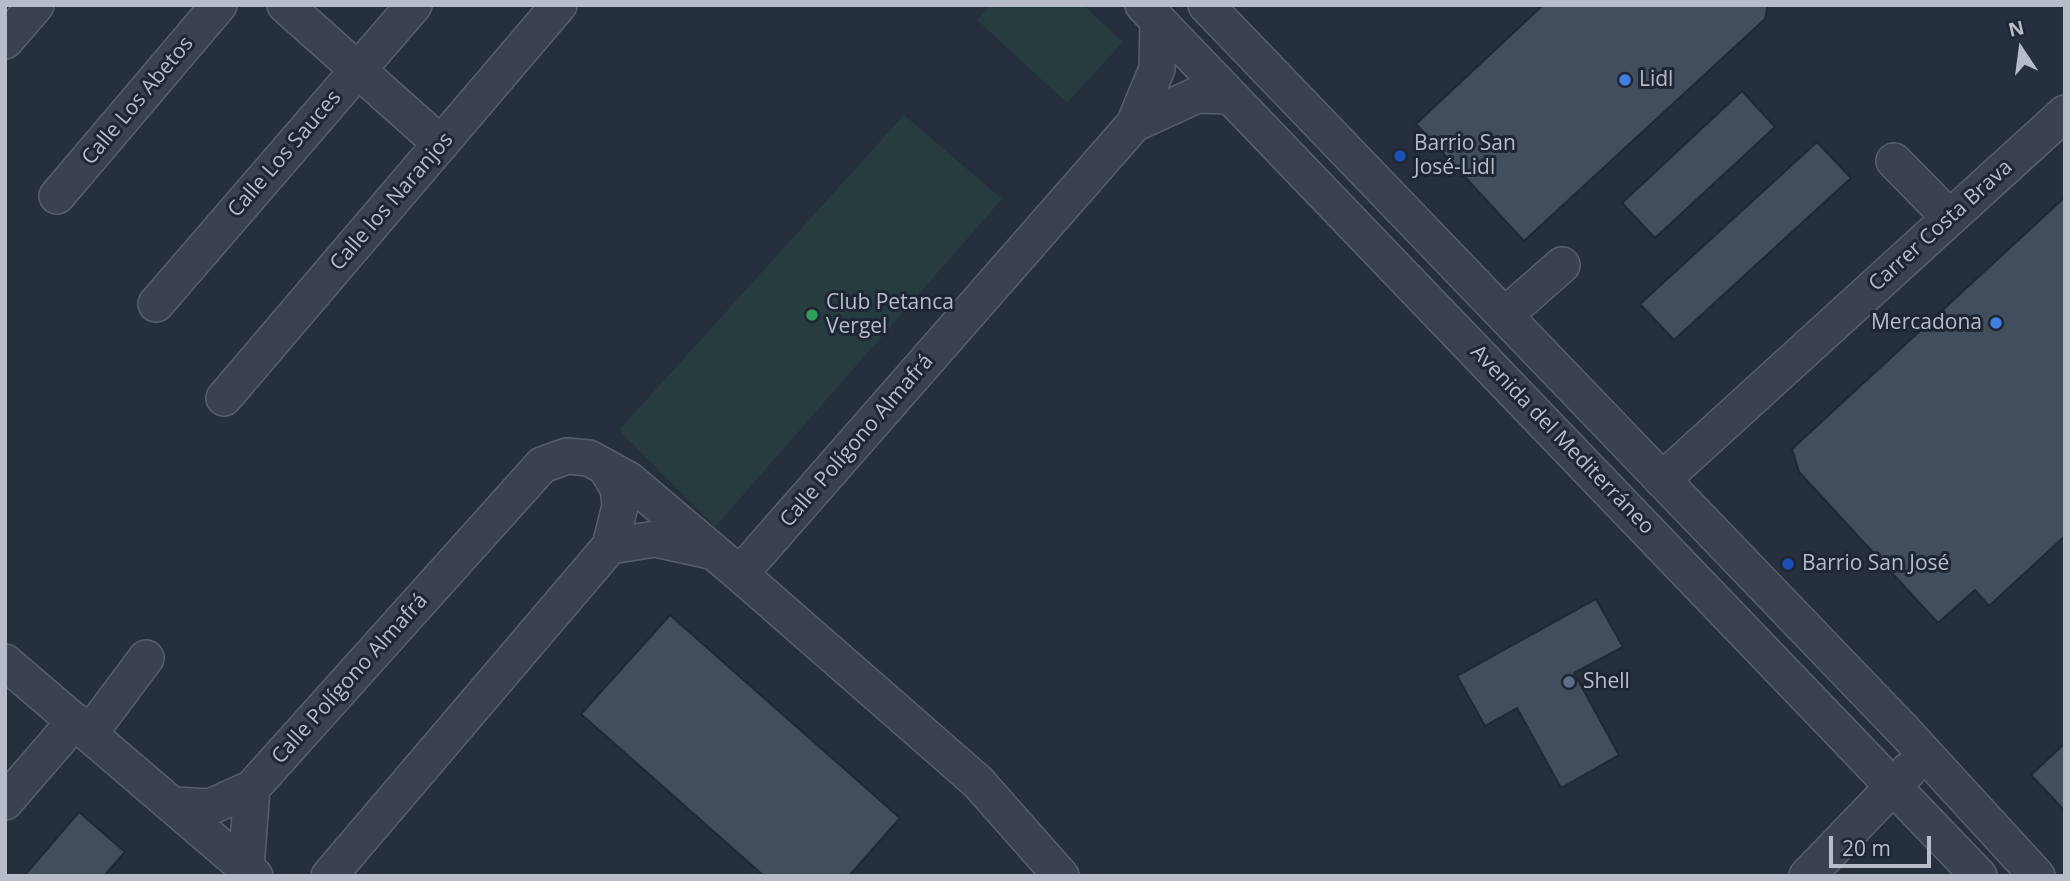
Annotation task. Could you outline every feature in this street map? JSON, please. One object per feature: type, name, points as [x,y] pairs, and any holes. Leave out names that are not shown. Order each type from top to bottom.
[{"type":"street","points":[[5,41],[36,5]]},
{"type":"street","name":"Calle Los Abetos","points":[[57,196],[219,5]]},
{"type":"street","points":[[285,5],[441,144]]},
{"type":"street","name":"Calle Los Sauces","points":[[156,303],[414,5]]},
{"type":"street","name":"Calle los Naranjos","points":[[224,398],[559,5]]},
{"type":"street","points":[[1206,5],[1925,753],[2037,876]]},
{"type":"street","name":"Avenida del Mediterráneo","points":[[1150,13],[1979,876]]},
{"type":"street","name":"Calle Polígono Almafrá","points":[[175,805],[210,807],[253,788],[542,465],[567,456],[589,458],[629,480],[740,574],[1135,124],[1157,69],[1150,13]]},
{"type":"street","name":"Calle Polígono Almafrá","points":[[1135,124],[1197,94],[1230,96]]},
{"type":"street","name":"Carrer Costa Brava","points":[[1662,480],[2065,113]]},
{"type":"street","points":[[1894,161],[1950,218]]},
{"type":"street","points":[[1504,315],[1562,265]]},
{"type":"street","points":[[329,876],[610,546],[620,506],[618,488],[606,468]]},
{"type":"street","name":"Calle Polígono Almafrá","points":[[610,546],[655,539],[714,552]]},
{"type":"street","points":[[740,574],[978,782],[1061,876]]},
{"type":"street","points":[[5,802],[83,727],[146,658]]},
{"type":"street","points":[[5,662],[250,872]]},
{"type":"street","points":[[1807,876],[1925,753]]},
{"type":"street","points":[[250,872],[253,788]]},
{"type":"green space","points":[[991,5],[1083,5],[1123,42],[1067,103],[977,20]]},
{"type":"green space","name":"Club Petanca Vergel","points":[[904,115],[1002,199],[715,527],[619,430]]},
{"type":"building","points":[[1543,5],[1768,5],[1765,19],[1524,241],[1416,124]]},
{"type":"building","points":[[1742,91],[1775,127],[1655,238],[1622,203]]},
{"type":"building","points":[[1817,142],[1851,178],[1674,340],[1640,304]]},
{"type":"building","name":"Mercadona","points":[[2065,197],[2065,536],[1989,606],[1975,590],[1938,623],[1799,472],[1792,449]]},
{"type":"building","points":[[1596,599],[1623,647],[1574,673],[1619,755],[1561,788],[1517,708],[1485,726],[1457,676]]},
{"type":"building","points":[[670,615],[900,818],[849,876],[764,876],[581,714]]},
{"type":"building","points":[[2065,743],[2065,811],[2031,775]]},
{"type":"building","points":[[79,812],[125,852],[104,876],[24,876]]},
{"type":"place","name":"Lidl","points":[[1625,80]]},
{"type":"place","name":"Barrio San José-Lidl","points":[[1400,156]]},
{"type":"place","name":"Club Petanca Vergel","points":[[812,315]]},
{"type":"place","name":"Mercadona","points":[[1996,323]]},
{"type":"place","name":"Barrio San José","points":[[1788,564]]},
{"type":"place","name":"Shell","points":[[1569,682]]}]
